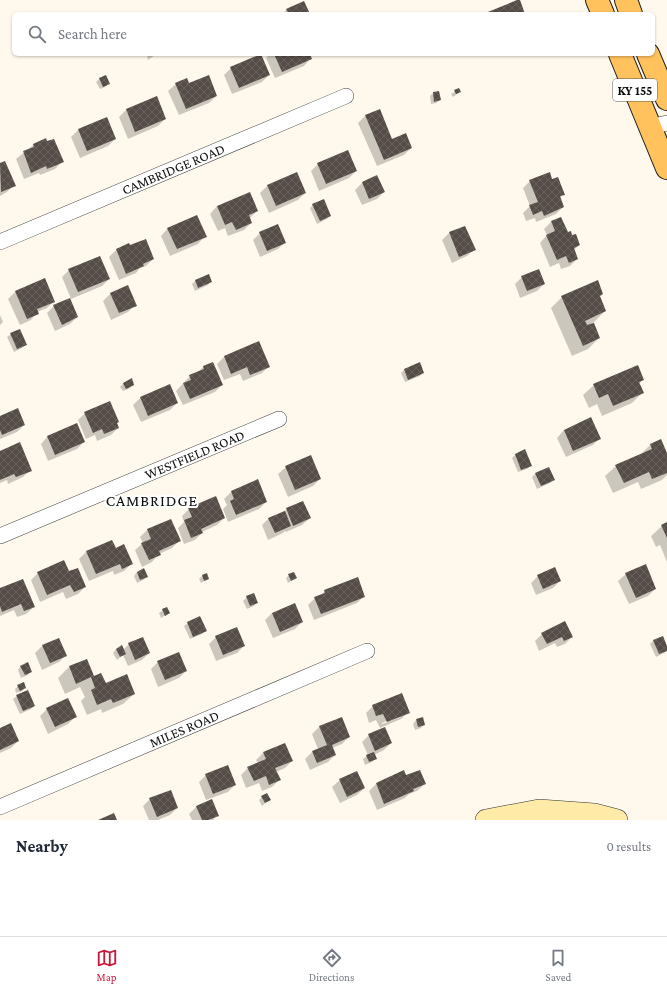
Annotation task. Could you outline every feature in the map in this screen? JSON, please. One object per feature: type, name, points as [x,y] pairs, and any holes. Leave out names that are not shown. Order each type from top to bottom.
[{"type":"main road","points":[[597,0],[602,12]]},
{"type":"main road","points":[[626,0],[631,12]]},
{"type":"main road","name":"KY 155","points":[[621,56],[658,125],[667,168]]},
{"type":"main road","name":"KY 155","points":[[649,56],[667,98]]},
{"type":"street","name":"CAMBRIDGE ROAD","points":[[0,242],[346,96]]},
{"type":"street","name":"WESTFIELD ROAD","points":[[0,536],[280,419]]},
{"type":"street","name":"MILES ROAD","points":[[0,807],[367,651]]},
{"type":"street","points":[[486,820],[539,810],[594,814],[617,820]]},
{"type":"building","points":[[520,0],[524,12],[488,12]]},
{"type":"building","points":[[304,1],[309,12],[288,12],[286,9]]},
{"type":"building","points":[[256,56],[262,56],[270,75],[239,88],[230,67]]},
{"type":"building","points":[[275,56],[311,56],[312,59],[282,72]]},
{"type":"building","points":[[106,75],[110,84],[103,87],[99,78]]},
{"type":"building","points":[[209,75],[217,96],[186,109],[175,83],[187,78],[189,83]]},
{"type":"building","points":[[459,88],[461,92],[456,94],[454,90]]},
{"type":"building","points":[[439,91],[441,100],[434,102],[433,92]]},
{"type":"building","points":[[157,96],[166,119],[135,132],[126,109]]},
{"type":"building","points":[[380,109],[392,139],[406,133],[412,148],[384,160],[365,115]]},
{"type":"building","points":[[107,117],[116,139],[87,151],[78,129]]},
{"type":"building","points":[[46,138],[47,141],[54,139],[64,162],[47,169],[46,166],[31,173],[23,151],[34,147],[33,144]]},
{"type":"building","points":[[348,150],[357,171],[326,184],[317,163]]},
{"type":"building","points":[[5,161],[16,186],[1,192],[0,163]]},
{"type":"building","points":[[297,172],[306,193],[276,206],[267,185]]},
{"type":"building","points":[[550,172],[552,179],[558,177],[565,195],[560,196],[564,207],[544,216],[542,211],[533,215],[529,205],[538,202],[529,180]]},
{"type":"building","points":[[377,175],[385,192],[369,199],[362,182]]},
{"type":"building","points":[[250,192],[258,211],[249,215],[252,223],[236,230],[232,222],[225,225],[217,206]]},
{"type":"building","points":[[324,199],[331,216],[320,221],[312,204]]},
{"type":"building","points":[[197,215],[207,237],[177,249],[167,228]]},
{"type":"building","points":[[561,217],[568,232],[571,231],[572,235],[576,234],[580,245],[574,248],[578,259],[569,263],[566,256],[557,260],[546,235],[555,231],[551,221]]},
{"type":"building","points":[[278,224],[286,243],[267,251],[259,232]]},
{"type":"building","points":[[465,226],[476,250],[459,257],[449,232]]},
{"type":"building","points":[[146,239],[154,259],[143,264],[144,266],[126,274],[116,249],[129,243],[130,245]]},
{"type":"building","points":[[100,256],[110,279],[78,292],[68,269]]},
{"type":"building","points":[[539,269],[545,284],[527,291],[521,276]]},
{"type":"building","points":[[209,274],[212,282],[198,288],[195,280]]},
{"type":"building","points":[[45,278],[55,302],[37,309],[39,314],[27,319],[15,291]]},
{"type":"building","points":[[598,280],[603,294],[600,296],[606,311],[585,321],[587,325],[594,323],[600,338],[583,346],[561,296]]},
{"type":"building","points":[[128,285],[137,306],[119,313],[110,293]]},
{"type":"building","points":[[70,298],[78,317],[62,325],[53,305]]},
{"type":"building","points":[[20,329],[27,345],[17,349],[10,333]]},
{"type":"building","points":[[259,341],[270,367],[250,375],[247,367],[231,374],[224,356]]},
{"type":"building","points":[[213,362],[223,385],[190,399],[183,383],[191,380],[189,375],[204,369],[203,366]]},
{"type":"building","points":[[420,362],[424,373],[408,380],[404,369]]},
{"type":"building","points":[[638,365],[644,380],[639,382],[644,393],[613,406],[608,394],[599,398],[593,384]]},
{"type":"building","points":[[132,378],[134,385],[126,389],[123,383]]},
{"type":"building","points":[[170,384],[178,403],[148,416],[140,397]]},
{"type":"building","points":[[110,401],[119,422],[117,423],[119,428],[104,434],[102,429],[93,433],[84,412]]},
{"type":"building","points":[[18,408],[25,425],[2,435],[0,430],[0,416]]},
{"type":"building","points":[[591,417],[601,439],[573,451],[564,430]]},
{"type":"building","points":[[77,423],[85,442],[55,455],[47,436]]},
{"type":"building","points":[[661,439],[667,453],[667,473],[652,479],[649,472],[624,483],[615,465],[652,449],[650,444]]},
{"type":"building","points":[[20,442],[32,471],[16,477],[14,474],[0,480],[0,451]]},
{"type":"building","points":[[525,449],[532,466],[521,470],[515,454]]},
{"type":"building","points":[[311,455],[321,479],[295,490],[285,466]]},
{"type":"building","points":[[549,467],[555,480],[541,486],[535,473]]},
{"type":"building","points":[[258,479],[267,502],[236,515],[230,501],[234,499],[231,491]]},
{"type":"building","points":[[216,496],[225,518],[201,529],[203,533],[191,538],[184,520],[192,517],[188,508]]},
{"type":"building","points":[[303,501],[311,518],[293,526],[286,508]]},
{"type":"building","points":[[285,511],[291,526],[275,533],[268,518]]},
{"type":"building","points":[[171,519],[181,541],[159,551],[161,555],[149,560],[141,543],[151,539],[147,529]]},
{"type":"building","points":[[667,522],[667,538],[661,525]]},
{"type":"building","points":[[112,540],[116,548],[124,544],[133,564],[122,569],[120,564],[96,574],[86,551]]},
{"type":"building","points":[[64,560],[69,571],[78,568],[86,587],[74,592],[70,585],[47,595],[37,572]]},
{"type":"building","points":[[646,564],[656,589],[636,598],[625,573]]},
{"type":"building","points":[[555,567],[561,581],[543,589],[537,575]]},
{"type":"building","points":[[144,568],[148,577],[140,580],[137,572]]},
{"type":"building","points":[[294,572],[297,578],[291,581],[288,574]]},
{"type":"building","points":[[207,573],[209,579],[204,581],[202,575]]},
{"type":"building","points":[[358,577],[365,597],[321,614],[314,597],[325,593],[324,590]]},
{"type":"building","points":[[23,579],[35,607],[24,611],[21,604],[2,612],[0,606],[0,588]]},
{"type":"building","points":[[254,593],[258,603],[250,606],[246,596]]},
{"type":"building","points":[[295,603],[303,622],[280,632],[272,613]]},
{"type":"building","points":[[167,607],[170,613],[165,616],[162,609]]},
{"type":"building","points":[[200,616],[207,631],[193,637],[187,622]]},
{"type":"building","points":[[565,621],[573,637],[564,641],[562,637],[547,644],[541,633]]},
{"type":"building","points":[[237,627],[245,646],[223,655],[215,636]]},
{"type":"building","points":[[663,636],[667,646],[667,651],[659,654],[653,640]]},
{"type":"building","points":[[143,637],[150,653],[135,660],[128,643]]},
{"type":"building","points":[[59,638],[67,656],[50,663],[42,645]]},
{"type":"building","points":[[122,645],[126,654],[120,657],[116,649]]},
{"type":"building","points":[[179,652],[187,671],[165,680],[157,661]]},
{"type":"building","points":[[87,659],[94,676],[101,673],[106,683],[127,674],[135,694],[113,703],[111,699],[97,705],[91,690],[95,688],[91,677],[76,684],[69,666]]},
{"type":"building","points":[[28,662],[32,672],[25,675],[20,666]]},
{"type":"building","points":[[24,682],[26,688],[20,691],[17,685]]},
{"type":"building","points":[[28,690],[35,706],[23,711],[16,695]]},
{"type":"building","points":[[402,693],[410,713],[387,722],[383,714],[376,716],[372,705]]},
{"type":"building","points":[[68,698],[77,717],[55,727],[46,708]]},
{"type":"building","points":[[342,717],[350,737],[332,745],[336,755],[317,763],[312,751],[327,745],[319,726]]},
{"type":"building","points":[[423,717],[425,725],[418,727],[416,719]]},
{"type":"building","points":[[11,723],[19,741],[0,750],[0,728]]},
{"type":"building","points":[[385,727],[392,743],[375,751],[368,734]]},
{"type":"building","points":[[285,743],[293,761],[275,768],[281,780],[269,785],[266,776],[254,781],[247,767],[266,759],[263,752]]},
{"type":"building","points":[[374,752],[377,759],[369,762],[366,755]]},
{"type":"building","points":[[228,765],[236,785],[213,794],[205,774]]},
{"type":"building","points":[[404,770],[406,775],[420,770],[426,784],[384,804],[376,783]]},
{"type":"building","points":[[357,771],[365,788],[347,797],[339,779]]},
{"type":"building","points":[[171,790],[178,808],[157,817],[149,798]]},
{"type":"building","points":[[267,793],[271,800],[265,803],[261,796]]},
{"type":"building","points":[[212,799],[219,816],[208,820],[202,820],[196,806]]},
{"type":"building","points":[[114,813],[117,820],[98,820]]},
{"type":"district","name":"CAMBRIDGE","points":[[152,500]]}]
